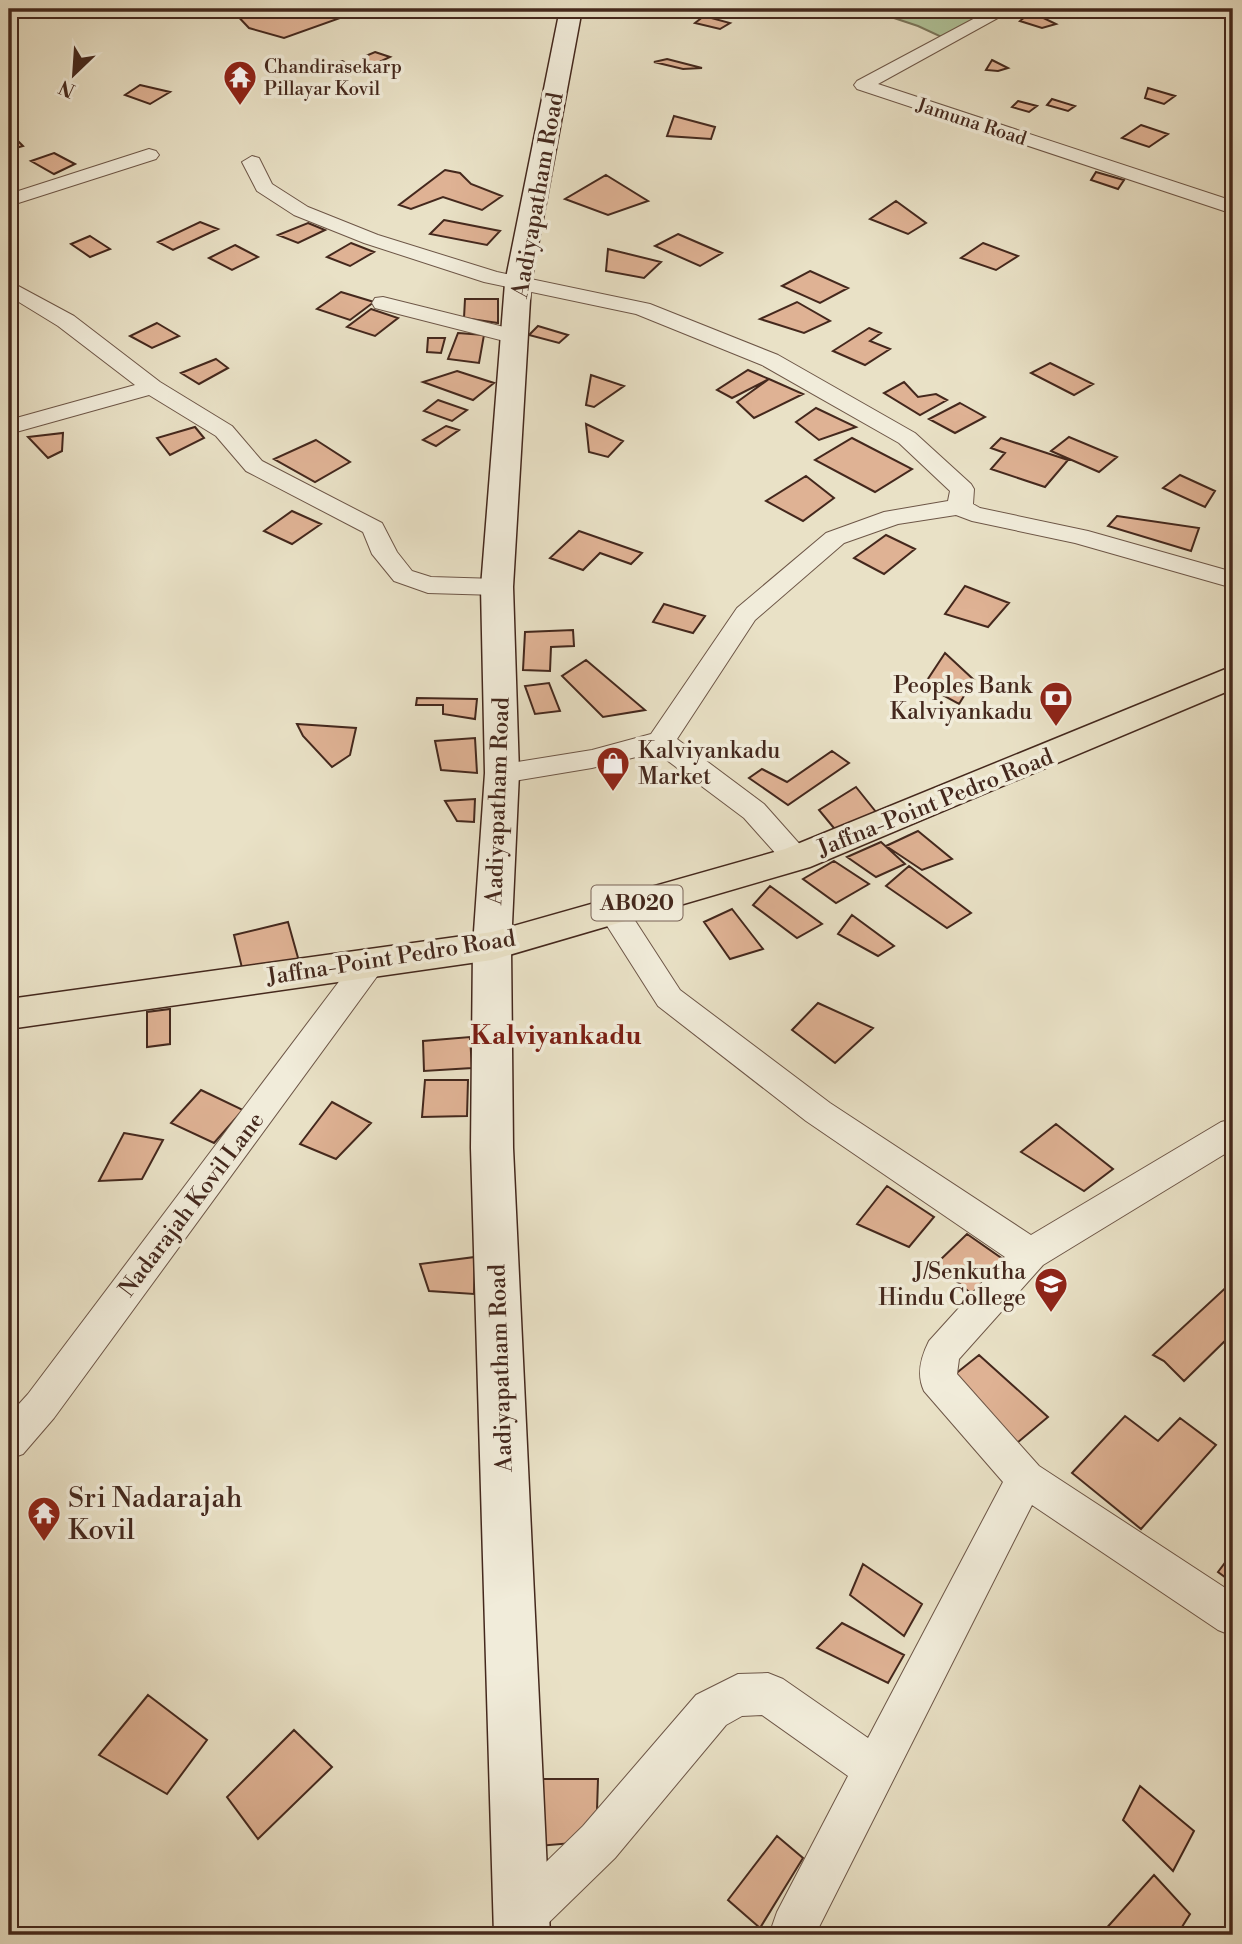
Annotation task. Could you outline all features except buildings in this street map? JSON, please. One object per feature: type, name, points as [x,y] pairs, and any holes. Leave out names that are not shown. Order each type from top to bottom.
[{"type":"main road","name":"Jaffna-Point Pedro Road","points":[[9,1014],[492,946],[797,858],[1233,677]]},
{"type":"street","name":"Aadiyapatham Road","points":[[521,1927],[492,1148],[492,946],[502,773],[497,587],[518,283],[571,9]]},
{"type":"street","name":"Jamuna Road","points":[[1004,9],[863,85],[1233,208]]},
{"type":"street","points":[[9,201],[149,155]]},
{"type":"street","points":[[251,162],[264,187],[301,211],[371,239],[518,283],[642,309],[770,360],[907,438],[962,489],[960,507]]},
{"type":"street","points":[[9,287],[66,321],[152,387],[224,431],[254,466],[373,528],[385,554],[403,576],[428,585],[497,587]]},
{"type":"street","points":[[383,303],[516,337]]},
{"type":"street","points":[[9,427],[152,387]]},
{"type":"street","points":[[502,773],[592,759],[661,741],[746,614],[835,538],[893,517],[960,507],[972,513],[1079,536],[1233,580]]},
{"type":"street","points":[[661,741],[754,811],[797,858]]},
{"type":"street","points":[[612,910],[669,998],[818,1112],[1030,1254]]},
{"type":"street","name":"Nadarajah Kovil Lane","points":[[9,1442],[41,1406],[370,963]]},
{"type":"street","points":[[1233,1132],[1030,1254],[942,1352],[937,1379],[1025,1479],[1233,1616]]},
{"type":"street","points":[[792,1935],[793,1928],[1025,1479]]},
{"type":"street","points":[[521,1927],[599,1842],[711,1710],[738,1695],[768,1695],[875,1769]]},
{"type":"green space","points":[[867,9],[1005,9],[948,40],[918,26]]},
{"type":"place","name":"Chandirasekarp Pillayar Kovil","points":[[240,107]]},
{"type":"place","name":"Peoples Bank Kalviyankadu","points":[[1056,728]]},
{"type":"place","name":"Kalviyankadu Market","points":[[613,793]]},
{"type":"place","name":"J/Senkutha Hindu College","points":[[1051,1314]]},
{"type":"place","name":"Sri Nadarajah Kovil","points":[[44,1543]]},
{"type":"district","name":"Kalviyankadu","points":[[556,1035]]}]
